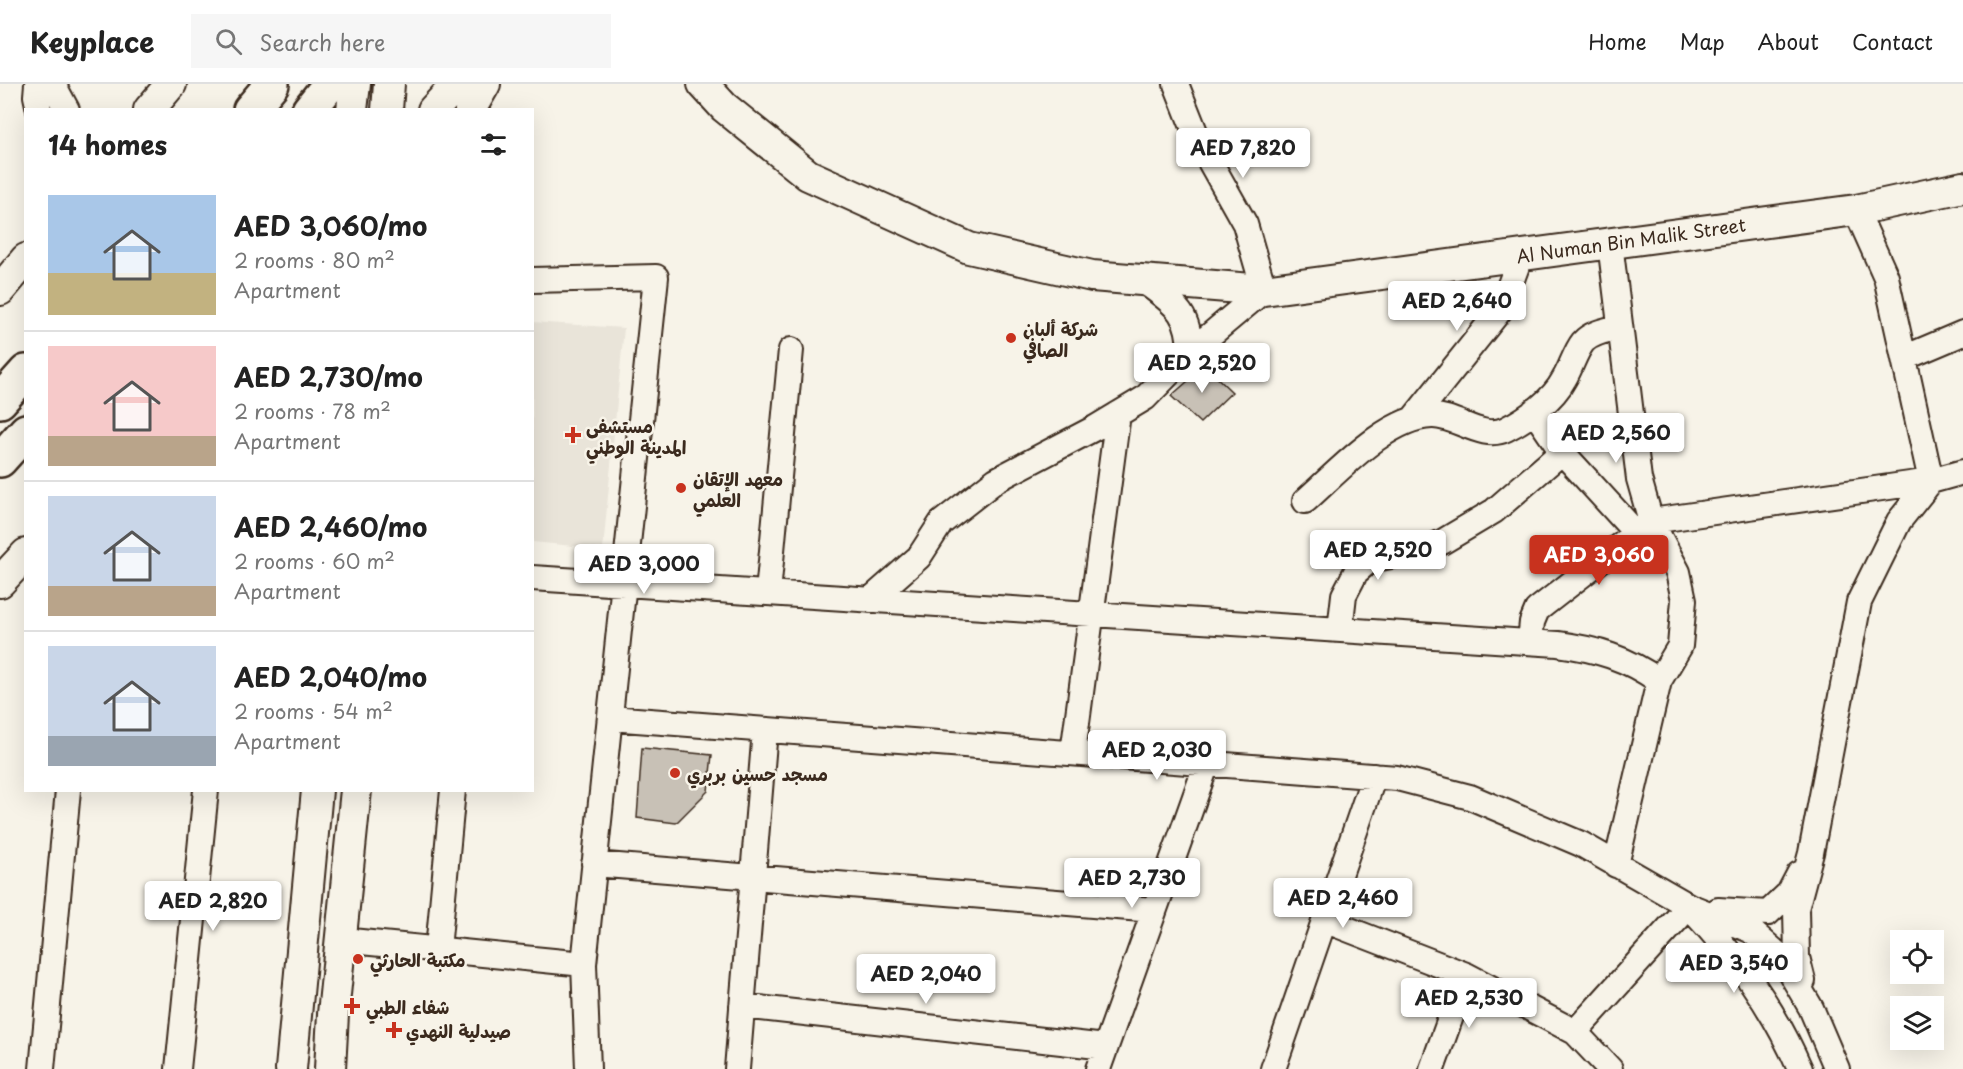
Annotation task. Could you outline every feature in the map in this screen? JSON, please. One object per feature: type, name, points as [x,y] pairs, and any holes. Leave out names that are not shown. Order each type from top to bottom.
[{"type":"highway","points":[[252,108],[272,84]]},
{"type":"highway","points":[[311,108],[330,84]]},
{"type":"highway","points":[[0,401],[24,374]]},
{"type":"highway","points":[[0,460],[24,433]]},
{"type":"main road","points":[[151,108],[171,84]]},
{"type":"main road","points":[[352,108],[355,84]]},
{"type":"main road","points":[[387,108],[389,84]]},
{"type":"main road","points":[[425,108],[428,84]]},
{"type":"main road","points":[[435,108],[457,84]]},
{"type":"main road","points":[[472,108],[485,84]]},
{"type":"main road","name":"Al Numan Bin Malik Street","points":[[703,84],[724,107],[808,175],[969,248],[1092,276],[1264,290],[1856,210],[1963,187]]},
{"type":"main road","points":[[0,290],[24,261]]},
{"type":"main road","points":[[0,582],[24,556]]},
{"type":"main road","points":[[291,1069],[317,792]]},
{"type":"main road","points":[[330,1069],[356,792]]},
{"type":"street","points":[[37,84],[39,108]]},
{"type":"street","points":[[53,84],[66,108]]},
{"type":"street","points":[[870,600],[919,557],[941,523],[996,480],[1145,398],[1190,352],[1264,290],[1245,224],[1199,142],[1176,84]]},
{"type":"street","points":[[1856,210],[1886,277],[1932,481]]},
{"type":"street","points":[[1610,243],[1643,526]]},
{"type":"street","points":[[1413,419],[1501,309],[1521,255]]},
{"type":"street","points":[[534,280],[656,277],[584,964],[588,1069]]},
{"type":"street","points":[[1141,279],[1182,311],[1190,330],[1190,352]]},
{"type":"street","points":[[1305,501],[1375,440],[1413,419],[1432,416],[1490,432],[1504,430],[1546,402],[1563,382],[1583,342],[1594,334],[1620,327]]},
{"type":"street","points":[[1904,358],[1963,333]]},
{"type":"street","points":[[768,593],[791,350]]},
{"type":"street","points":[[1534,411],[1562,452],[1643,526],[1678,572],[1684,600],[1680,646],[1659,681],[1616,864]]},
{"type":"street","points":[[1073,753],[1118,414]]},
{"type":"street","points":[[1340,630],[1344,595],[1356,572],[1370,560],[1427,549],[1442,542],[1494,511],[1562,452]]},
{"type":"street","points":[[1530,642],[1532,622],[1537,610],[1643,526],[1932,481],[1963,472]]},
{"type":"street","points":[[1811,1008],[1797,957],[1796,918],[1811,853],[1859,602],[1899,521],[1932,481]]},
{"type":"street","points":[[534,578],[1530,642],[1596,649],[1636,664],[1659,681]]},
{"type":"street","points":[[610,718],[1397,778],[1470,797],[1581,844],[1689,906],[1750,930],[1781,957],[1811,1008],[1837,1069]]},
{"type":"street","points":[[737,1069],[765,730]]},
{"type":"street","points":[[742,1006],[1102,1058],[1207,763]]},
{"type":"street","points":[[1273,1069],[1374,776]]},
{"type":"street","points":[[42,1069],[68,792]]},
{"type":"street","points":[[178,1069],[206,792]]},
{"type":"street","points":[[438,949],[453,792]]},
{"type":"street","points":[[1689,906],[1730,912],[1768,913],[1789,893],[1811,853]]},
{"type":"street","points":[[594,864],[1154,910]]},
{"type":"street","points":[[1575,1032],[1689,906]]},
{"type":"street","points":[[1689,906],[1731,952],[1783,1030],[1800,1069]]},
{"type":"street","points":[[1324,920],[1466,975],[1575,1032],[1610,1069]]},
{"type":"street","points":[[341,940],[584,964]]},
{"type":"street","points":[[1432,1069],[1466,975]]},
{"type":"shaded area","name":"مستشفى المدينة الوطني","points":[[534,322],[624,328],[603,549],[534,542]]},
{"type":"building","points":[[1205,366],[1232,392],[1200,423],[1171,396]]},
{"type":"building","name":"مسجد حسين بربري","points":[[642,748],[712,755],[708,791],[676,823],[637,818]]},
{"type":"place","name":"شركة ألبان الصافي","points":[[1011,338]]},
{"type":"place","name":"مستشفى المدينة الوطني","points":[[573,435]]},
{"type":"place","name":"معهد الإتقان العلمي","points":[[681,488]]},
{"type":"place","name":"مسجد حسين بربري","points":[[675,773]]},
{"type":"place","name":"مكتبة الحارثي","points":[[358,959]]},
{"type":"place","name":"شفاء الطبي","points":[[352,1006]]},
{"type":"place","name":"صيدلية النهدي","points":[[394,1030]]}]
